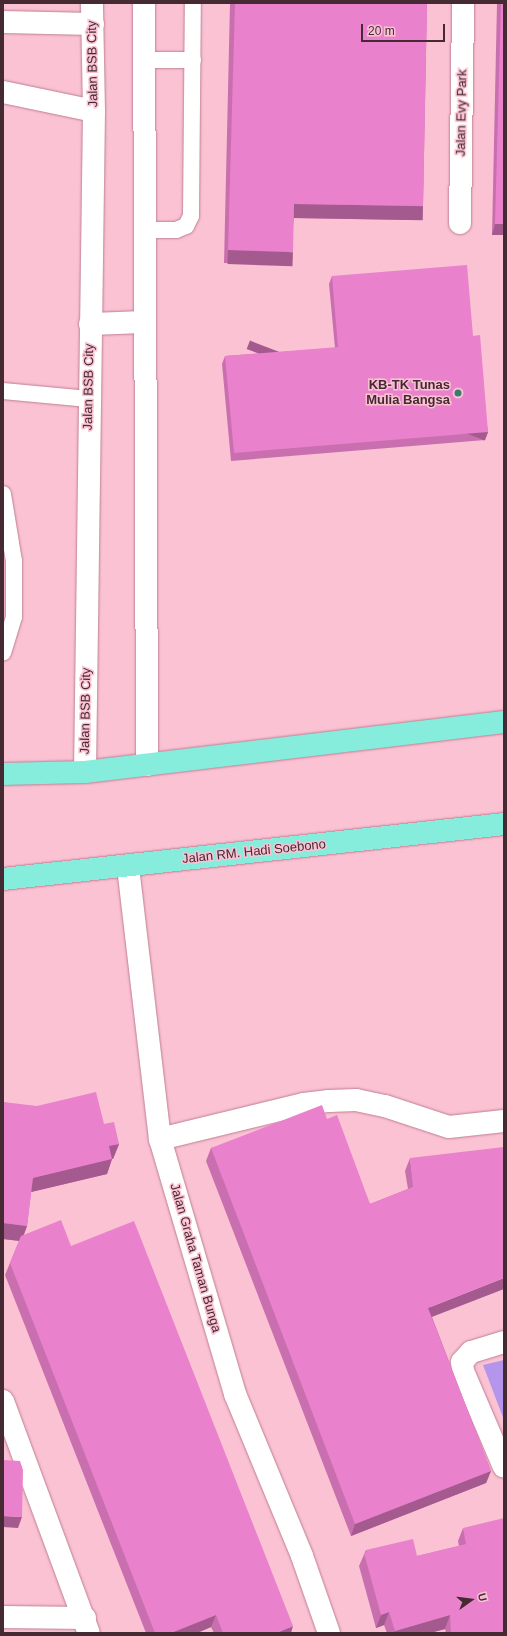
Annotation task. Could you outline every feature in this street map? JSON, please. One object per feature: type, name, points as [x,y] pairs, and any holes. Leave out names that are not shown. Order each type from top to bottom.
[{"type":"main road","points":[[3,774],[85,772],[504,722]]},
{"type":"main road","name":"Jalan RM. Hadi Soebono","points":[[3,879],[128,867],[504,824]]},
{"type":"street","points":[[144,3],[147,765]]},
{"type":"street","name":"Jalan Evy Park","points":[[460,223],[463,3]]},
{"type":"street","points":[[3,22],[92,13]]},
{"type":"street","name":"Jalan BSB City","points":[[85,772],[94,110],[92,13]]},
{"type":"street","points":[[3,92],[94,110]]},
{"type":"street","points":[[90,324],[145,322]]},
{"type":"street","name":"Jalan Graha Taman Bunga","points":[[128,867],[160,1139],[235,1394],[302,1556],[329,1633]]},
{"type":"street","points":[[160,1139],[304,1104],[329,1101],[356,1100],[385,1106],[449,1127],[504,1121]]},
{"type":"street","points":[[504,1342],[471,1352],[462,1362],[463,1371],[504,1467]]},
{"type":"street","points":[[3,1401],[9,1432],[87,1626],[3,1617]]},
{"type":"lane","points":[[145,230],[176,230],[186,226],[191,216],[193,3]]},
{"type":"lane","points":[[144,60],[193,60]]},
{"type":"lane","points":[[3,391],[89,399]]},
{"type":"lane","points":[[3,494],[14,561],[14,617],[3,652]]},
{"type":"shaded area","points":[[504,1360],[504,1420],[483,1365]]},
{"type":"building","points":[[235,3],[427,3],[423,206],[294,204],[293,252],[228,250]]},
{"type":"building","points":[[501,3],[504,3],[504,224],[495,224]]},
{"type":"building","points":[[467,265],[473,336],[480,335],[488,432],[234,453],[225,356],[338,347],[332,276]]},
{"type":"building","points":[[96,1092],[104,1124],[114,1122],[119,1144],[109,1146],[112,1159],[33,1178],[27,1226],[3,1223],[3,1102],[37,1106]]},
{"type":"building","points":[[322,1105],[327,1119],[337,1115],[370,1204],[413,1187],[410,1158],[504,1147],[504,1278],[428,1308],[491,1471],[355,1524],[211,1148]]},
{"type":"building","points":[[61,1220],[71,1246],[134,1221],[293,1626],[277,1633],[223,1633],[216,1615],[171,1633],[155,1633],[10,1263],[21,1236]]},
{"type":"building","points":[[3,1460],[20,1461],[23,1470],[22,1517],[3,1516]]},
{"type":"building","points":[[504,1518],[504,1633],[451,1633],[450,1615],[395,1631],[389,1612],[381,1615],[364,1553],[367,1552],[366,1550],[413,1539],[417,1556],[466,1544],[463,1528]]},
{"type":"place","name":"KB-TK Tunas Mulia Bangsa","points":[[458,393]]}]
